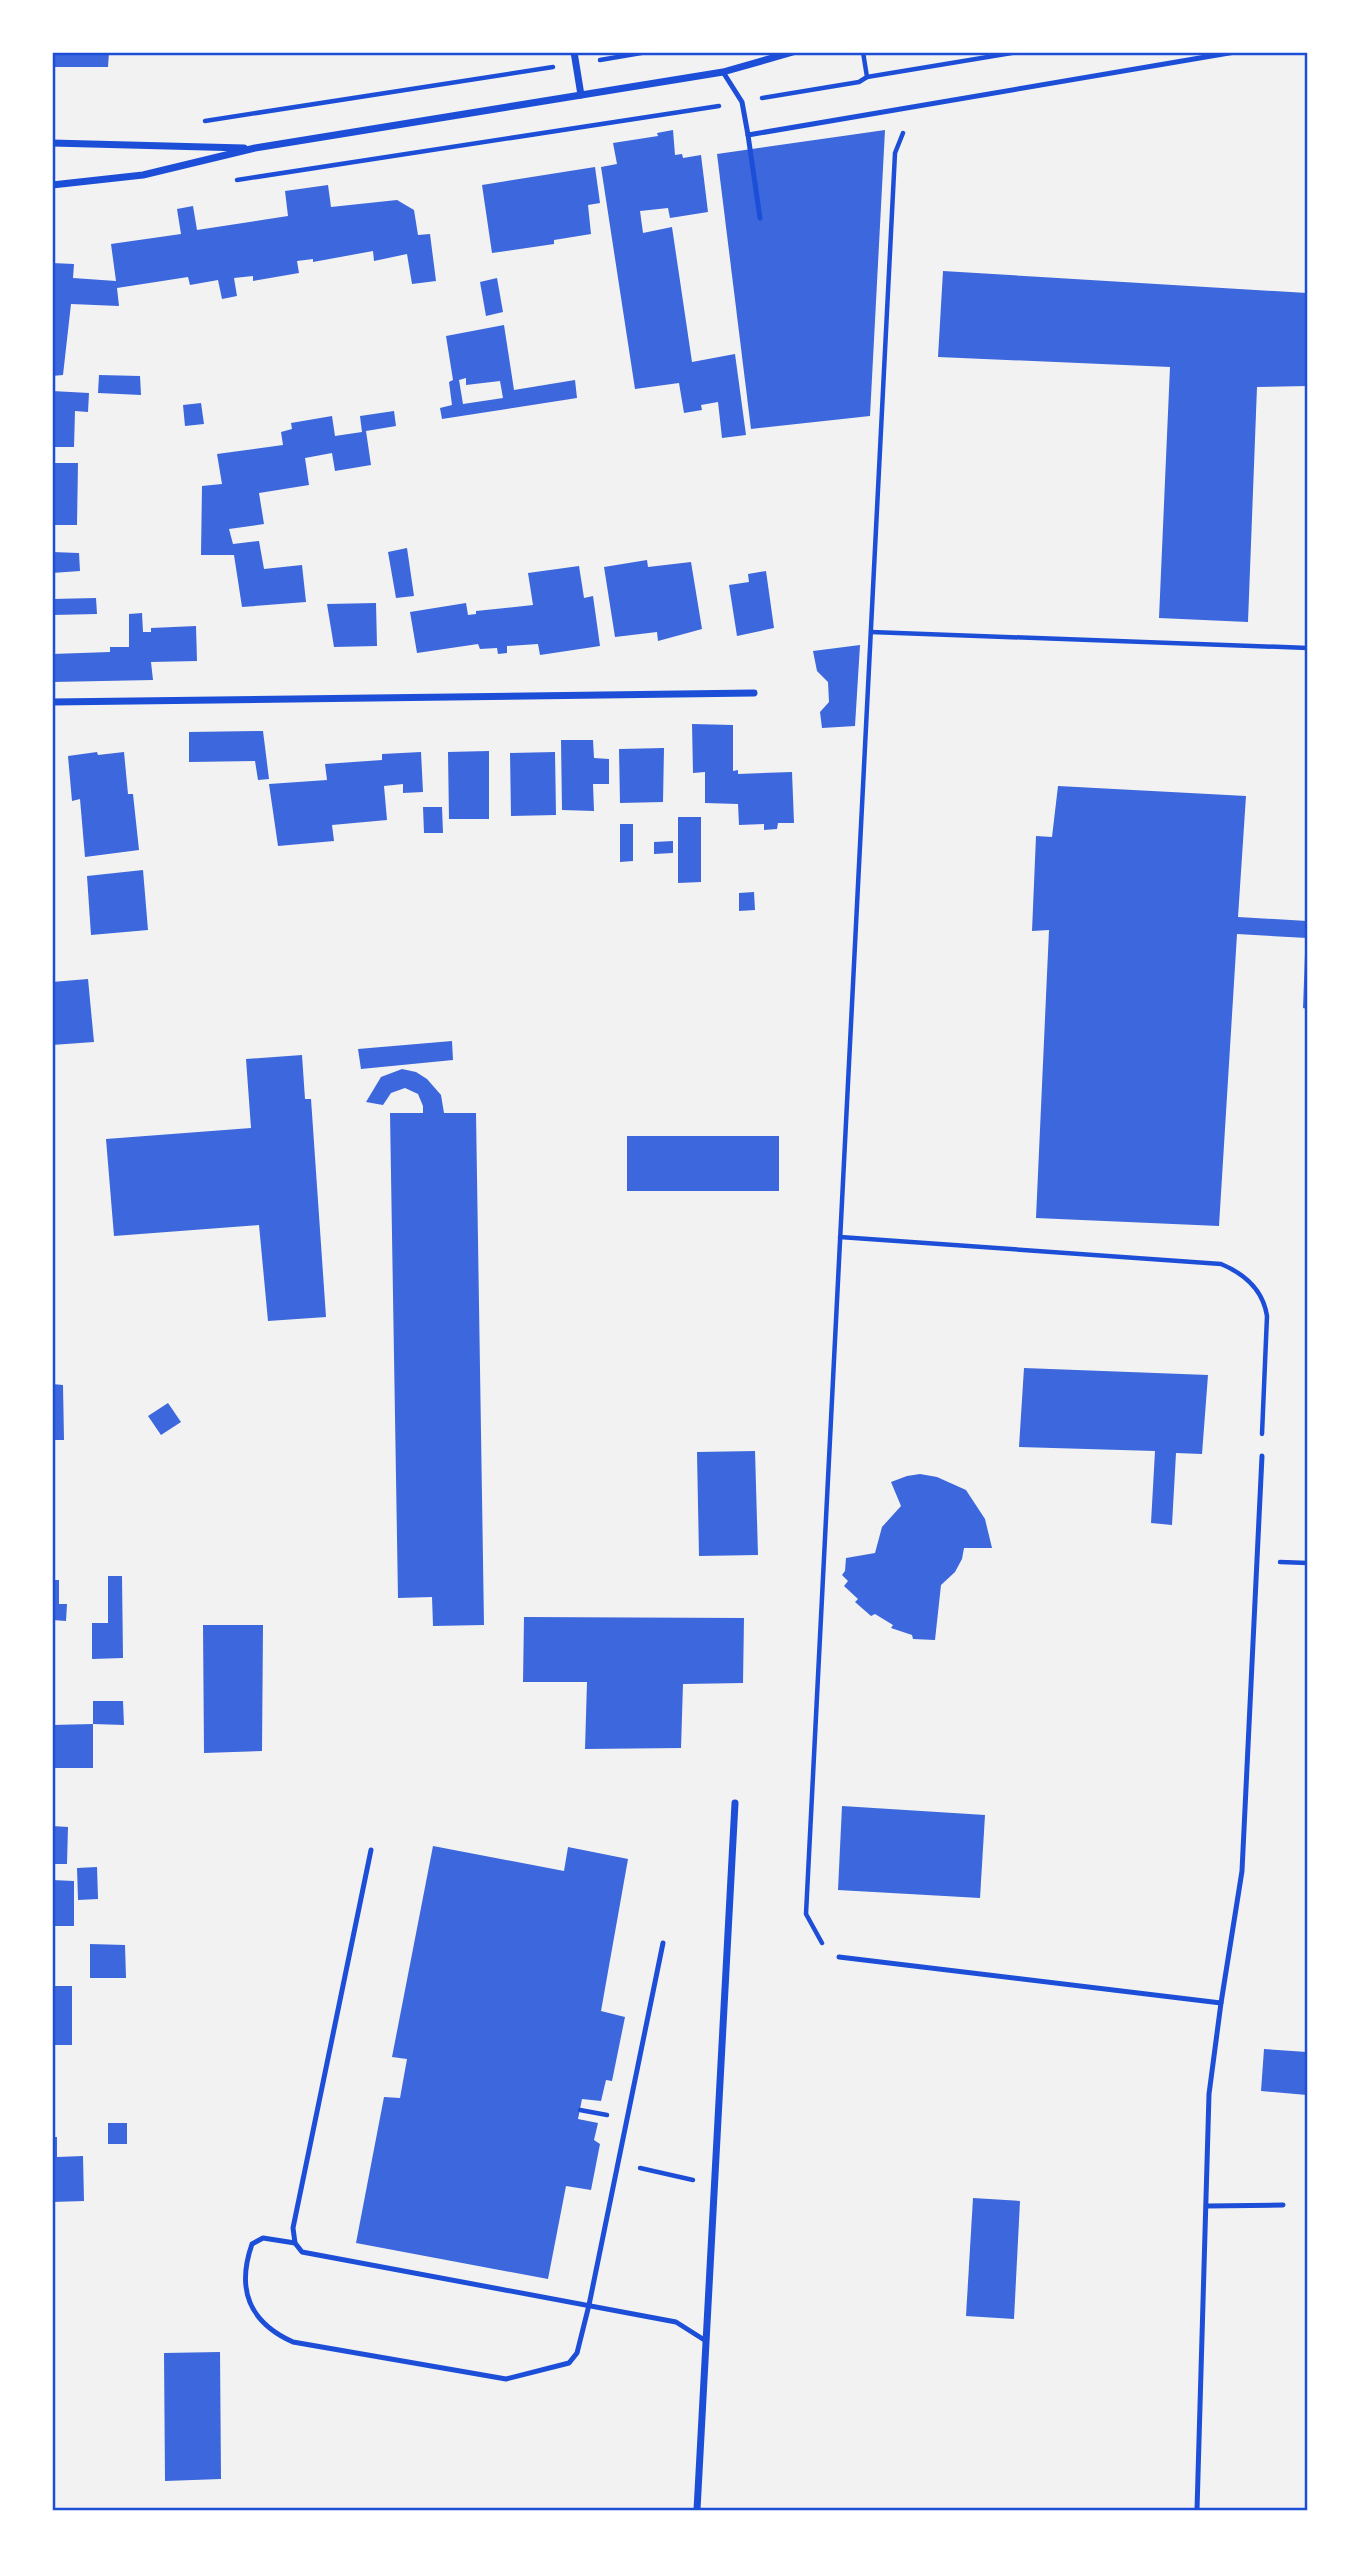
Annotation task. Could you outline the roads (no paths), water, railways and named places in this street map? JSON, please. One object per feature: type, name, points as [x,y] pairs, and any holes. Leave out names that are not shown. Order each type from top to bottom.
[{"type":"street","points":[[574,52],[581,95]]},
{"type":"street","points":[[52,185],[164,171],[255,148],[723,72],[793,52]]},
{"type":"street","points":[[52,143],[255,148]]},
{"type":"street","points":[[52,702],[754,693]]},
{"type":"street","points":[[697,2511],[735,1803]]},
{"type":"lane","points":[[748,135],[1235,52]]},
{"type":"lane","points":[[723,72],[742,102],[760,218]]},
{"type":"lane","points":[[1197,2511],[1209,2094],[1220,2003],[1242,1871],[1262,1456]]},
{"type":"lane","points":[[371,1850],[293,2228],[295,2243],[302,2252],[676,2322],[706,2341]]},
{"type":"lane","points":[[295,2243],[263,2238],[252,2244],[247,2256],[246,2290],[250,2306],[260,2320],[274,2333],[293,2342],[506,2379],[569,2363],[577,2353],[589,2305],[663,1943]]},
{"type":"lane","points":[[839,1956],[1220,2003]]},
{"type":"lane","points":[[1207,2206],[1283,2204]]}]
